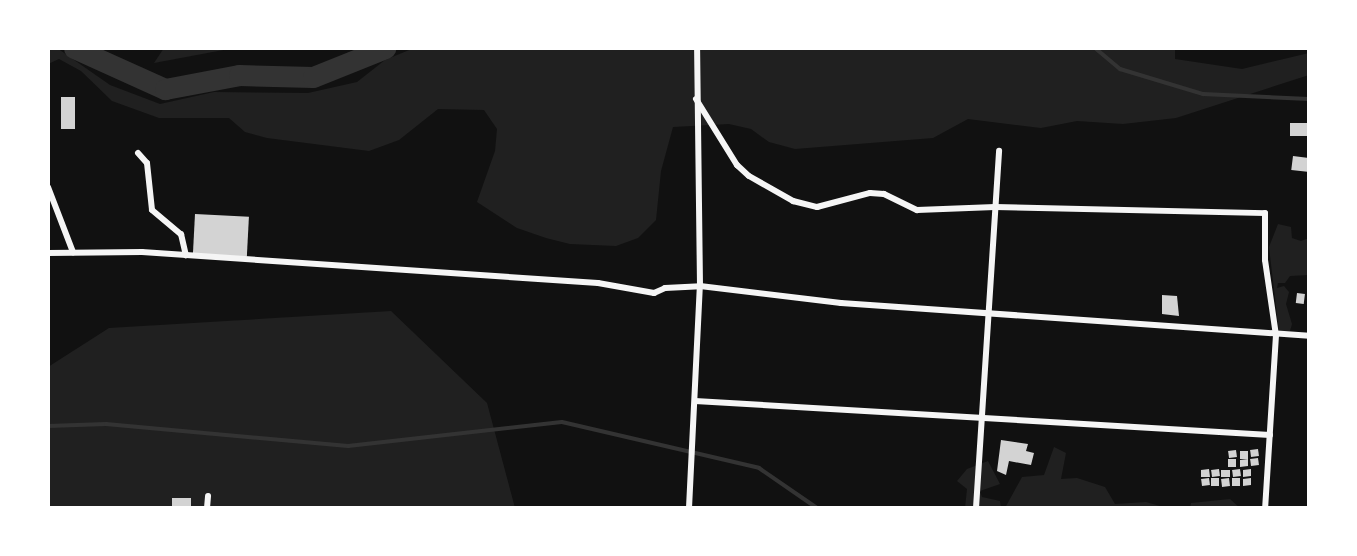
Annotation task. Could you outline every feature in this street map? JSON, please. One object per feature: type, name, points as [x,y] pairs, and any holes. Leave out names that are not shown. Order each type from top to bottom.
[{"type":"street","points":[[689,508],[700,286],[697,48]]},
{"type":"street","points":[[696,99],[737,165],[749,176],[802,204],[817,207],[870,193],[884,194],[917,210],[995,207],[1262,211],[1276,335],[1265,508]]},
{"type":"street","points":[[976,508],[991,314],[999,151]]},
{"type":"street","points":[[138,153],[147,163],[152,210],[181,234],[186,255]]},
{"type":"street","points":[[48,187],[73,252]]},
{"type":"street","points":[[48,254],[73,252],[186,255],[598,283],[654,293],[665,288],[700,286],[841,303],[1309,336]]},
{"type":"street","points":[[694,401],[982,420],[1270,435]]},
{"type":"street","points":[[207,508],[208,496]]},
{"type":"shaded area","points":[[48,48],[57,48],[110,85],[160,104],[214,92],[308,93],[357,82],[385,60],[414,48],[1175,48],[1175,59],[1242,69],[1309,53],[1309,75],[1176,118],[1123,124],[1077,121],[1041,128],[968,119],[933,138],[795,149],[769,142],[751,129],[729,124],[673,127],[661,171],[656,220],[638,238],[616,246],[570,244],[546,238],[517,228],[477,202],[495,151],[497,129],[484,110],[438,109],[399,140],[369,151],[267,138],[245,132],[229,118],[159,118],[112,101],[81,71],[59,59],[48,64]]},
{"type":"shaded area","points":[[164,48],[234,48],[154,63]]},
{"type":"shaded area","points":[[1278,224],[1291,227],[1292,238],[1301,241],[1309,238],[1309,275],[1290,276],[1285,283],[1278,283],[1277,288],[1284,286],[1289,292],[1286,304],[1292,324],[1290,331],[1279,332],[1269,247]]},
{"type":"shaded area","points":[[391,311],[487,403],[515,508],[48,508],[48,367],[109,328]]},
{"type":"shaded area","points":[[1054,447],[1066,453],[1061,479],[1077,478],[1105,487],[1115,504],[1146,502],[1167,508],[1005,508],[1022,477],[1044,475]]},
{"type":"shaded area","points":[[988,461],[1000,484],[980,491],[982,497],[1000,501],[1001,508],[965,508],[967,489],[957,481],[967,469]]},
{"type":"shaded area","points":[[1230,499],[1240,508],[1190,508],[1191,503]]},
{"type":"building","points":[[61,97],[75,97],[75,129],[61,129]]},
{"type":"building","points":[[1290,123],[1309,123],[1309,136],[1290,136]]},
{"type":"building","points":[[1293,156],[1309,158],[1307,172],[1291,170]]},
{"type":"building","points":[[195,214],[249,217],[247,257],[193,254]]},
{"type":"building","points":[[1297,293],[1305,294],[1304,304],[1296,303]]},
{"type":"building","points":[[1162,295],[1177,296],[1179,316],[1162,314]]},
{"type":"building","points":[[1001,440],[1028,444],[1026,451],[1034,453],[1031,465],[1009,461],[1006,475],[997,471]]},
{"type":"building","points":[[1258,449],[1259,456],[1251,457],[1250,450]]},
{"type":"building","points":[[1236,450],[1237,457],[1229,458],[1228,451]]},
{"type":"building","points":[[1240,451],[1248,451],[1248,459],[1240,459]]},
{"type":"building","points":[[1258,458],[1259,465],[1251,466],[1250,459]]},
{"type":"building","points":[[1228,459],[1236,459],[1236,467],[1228,467]]},
{"type":"building","points":[[1248,459],[1248,466],[1240,467],[1240,460]]},
{"type":"building","points":[[1209,469],[1210,477],[1201,477],[1201,470]]},
{"type":"building","points":[[1219,469],[1220,476],[1212,477],[1211,470]]},
{"type":"building","points":[[1240,469],[1241,476],[1233,477],[1232,470]]},
{"type":"building","points":[[1251,469],[1251,476],[1243,477],[1243,470]]},
{"type":"building","points":[[1221,470],[1230,470],[1230,477],[1221,477]]},
{"type":"building","points":[[1209,478],[1210,485],[1202,486],[1201,479]]},
{"type":"building","points":[[1211,478],[1219,478],[1219,486],[1211,486]]},
{"type":"building","points":[[1229,478],[1230,486],[1222,487],[1221,479]]},
{"type":"building","points":[[1232,478],[1240,478],[1240,486],[1232,486]]},
{"type":"building","points":[[1251,478],[1251,485],[1243,486],[1243,479]]},
{"type":"building","points":[[172,498],[191,498],[191,508],[172,508]]},
{"type":"waterway","points":[[74,48],[165,89],[239,75],[313,77],[385,48]]},
{"type":"waterway","points":[[1095,48],[1120,69],[1203,94],[1309,99]]},
{"type":"waterway","points":[[48,426],[106,424],[348,446],[562,422],[759,468],[817,508]]}]
